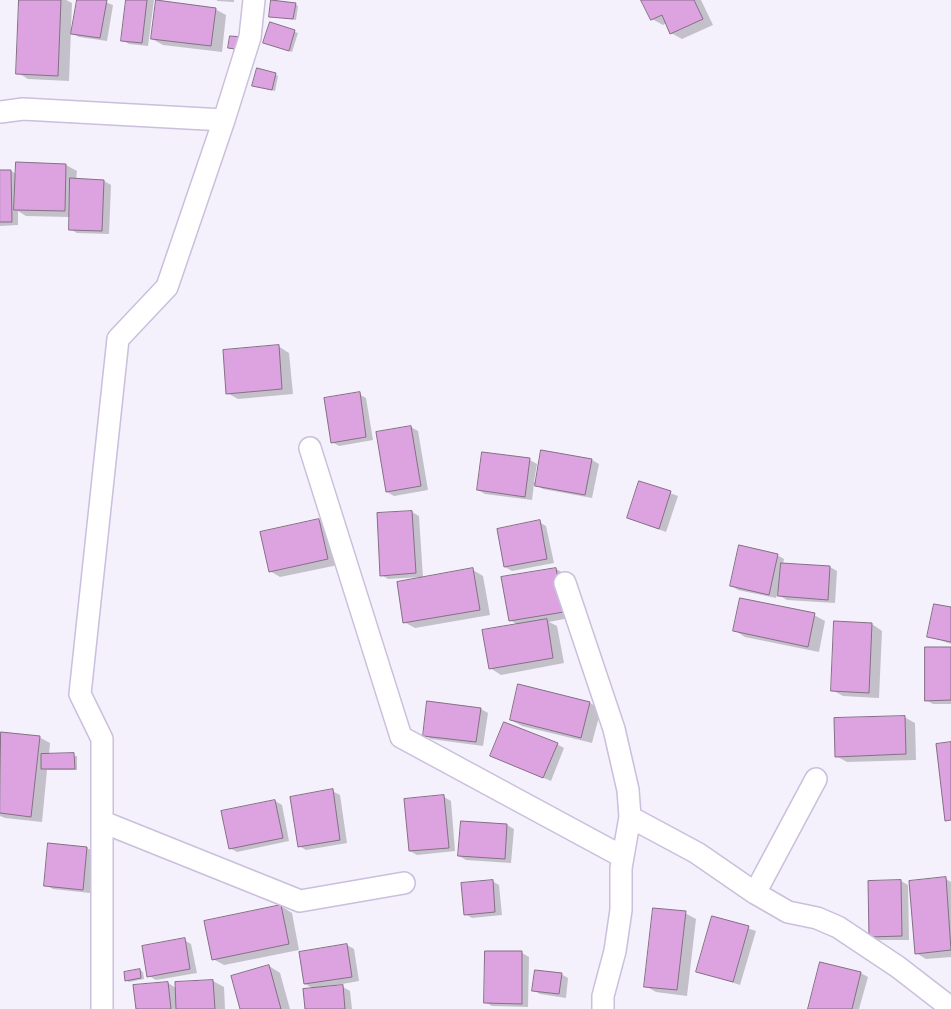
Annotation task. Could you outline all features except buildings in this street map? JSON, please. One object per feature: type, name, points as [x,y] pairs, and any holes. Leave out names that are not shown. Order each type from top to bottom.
[{"type":"street","points":[[102,1009],[102,739],[80,694],[118,339],[167,287],[250,37],[254,0]]},
{"type":"street","points":[[0,112],[23,109],[224,120]]},
{"type":"street","points":[[310,448],[401,737],[623,857]]},
{"type":"street","points":[[565,583],[614,729],[628,790],[630,818],[621,868],[621,910],[615,951],[603,996],[603,1009]]},
{"type":"street","points":[[756,894],[816,779]]},
{"type":"street","points":[[630,818],[697,853],[756,894],[788,912],[817,918],[838,927],[898,966],[951,1008]]},
{"type":"street","points":[[103,822],[300,901],[404,883]]}]
